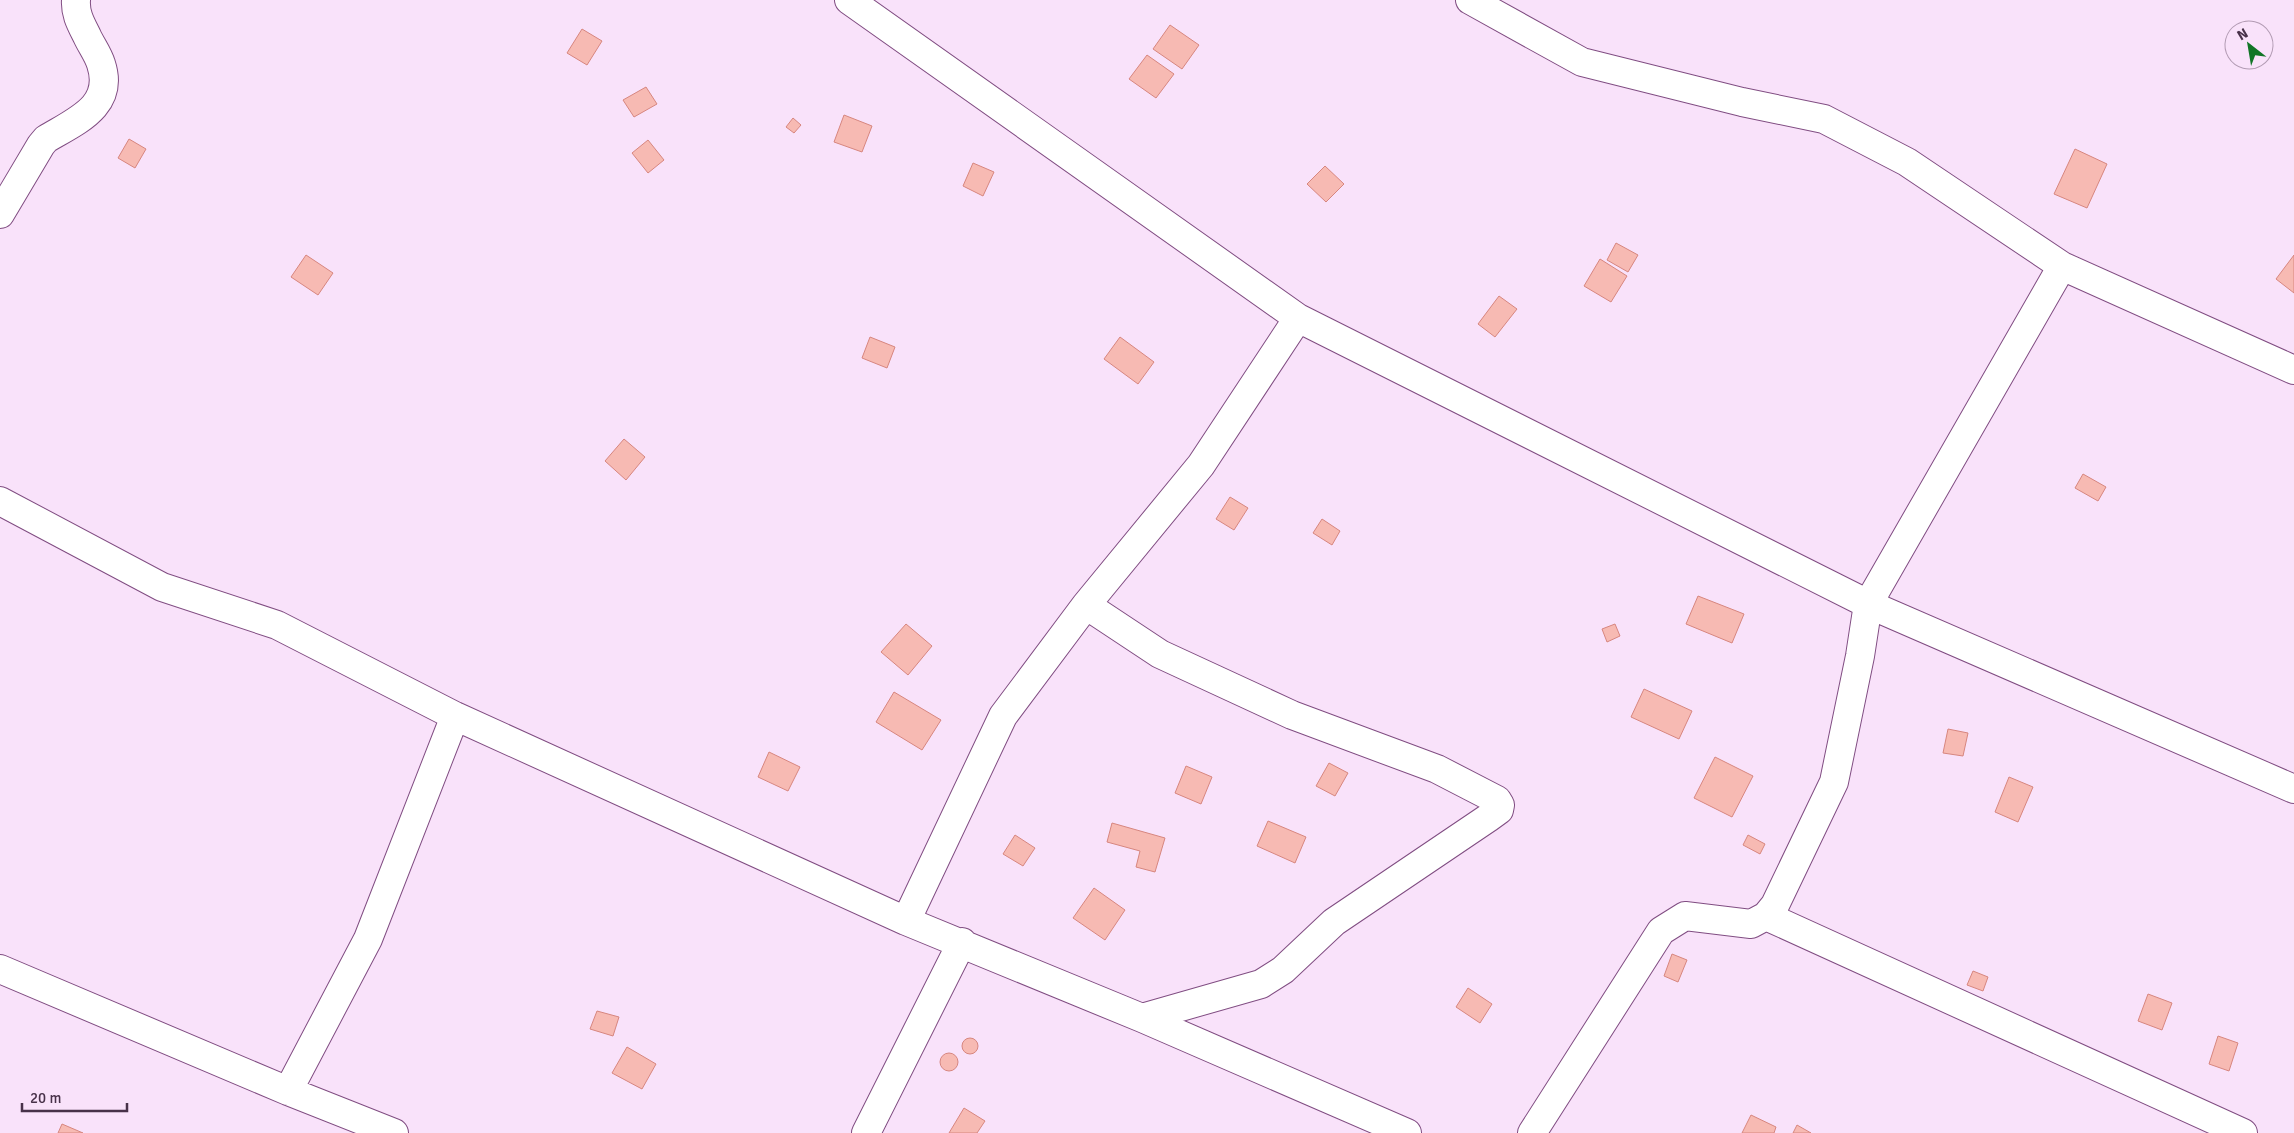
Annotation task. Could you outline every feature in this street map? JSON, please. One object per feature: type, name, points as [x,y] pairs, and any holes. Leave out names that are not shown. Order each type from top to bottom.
[{"type":"street","points":[[0,214],[41,145],[46,139],[96,106],[103,90],[101,64],[78,20],[75,8],[76,0]]},
{"type":"street","points":[[849,0],[1298,318],[1868,604],[2294,789]]},
{"type":"street","points":[[1470,0],[1582,62],[1742,102],[1824,119],[1907,162],[2062,266],[2294,370]]},
{"type":"street","points":[[1532,1133],[1661,931],[1685,916],[1751,924],[1766,916],[1775,905],[1834,782],[1860,656],[1868,604],[2062,266]]},
{"type":"street","points":[[906,921],[1004,716],[1086,605],[1201,465],[1298,318]]},
{"type":"street","points":[[0,501],[162,588],[277,625],[455,716],[906,921],[962,942],[1142,1018],[1408,1133]]},
{"type":"street","points":[[1086,605],[1160,654],[1292,715],[1437,769],[1497,800],[1500,805],[1499,810],[1488,818],[1334,922],[1283,970],[1261,984],[1142,1018]]},
{"type":"street","points":[[288,1091],[368,939],[455,716]]},
{"type":"street","points":[[1766,916],[2243,1133]]},
{"type":"street","points":[[866,1133],[962,942]]},
{"type":"street","points":[[0,969],[288,1091],[394,1133]]},
{"type":"building","points":[[1170,25],[1199,45],[1182,69],[1153,49]]},
{"type":"building","points":[[582,29],[602,41],[587,65],[567,53]]},
{"type":"building","points":[[1147,55],[1174,74],[1156,98],[1129,79]]},
{"type":"building","points":[[646,87],[657,104],[634,117],[623,100]]},
{"type":"building","points":[[844,115],[872,126],[862,152],[834,142]]},
{"type":"building","points":[[793,118],[801,125],[794,133],[786,127]]},
{"type":"building","points":[[129,139],[146,149],[135,168],[118,158]]},
{"type":"building","points":[[648,140],[664,160],[648,173],[632,153]]},
{"type":"building","points":[[2075,149],[2107,164],[2087,208],[2054,194]]},
{"type":"building","points":[[973,163],[994,172],[983,196],[963,186]]},
{"type":"building","points":[[1325,166],[1344,184],[1326,202],[1307,184]]},
{"type":"building","points":[[1616,243],[1638,255],[1628,272],[1607,260]]},
{"type":"building","points":[[306,255],[333,273],[318,295],[291,277]]},
{"type":"building","points":[[2294,255],[2294,293],[2276,279]]},
{"type":"building","points":[[1600,259],[1627,276],[1611,302],[1584,286]]},
{"type":"building","points":[[1499,296],[1517,309],[1495,337],[1478,324]]},
{"type":"building","points":[[870,337],[895,347],[887,368],[862,358]]},
{"type":"building","points":[[1120,337],[1154,362],[1138,384],[1104,359]]},
{"type":"building","points":[[624,439],[645,457],[626,480],[605,461]]},
{"type":"building","points":[[2083,474],[2106,487],[2098,501],[2075,488]]},
{"type":"building","points":[[1230,497],[1248,508],[1234,530],[1216,519]]},
{"type":"building","points":[[1322,519],[1340,531],[1332,545],[1313,533]]},
{"type":"building","points":[[1698,596],[1744,614],[1732,643],[1686,624]]},
{"type":"building","points":[[906,624],[932,646],[908,675],[881,652]]},
{"type":"building","points":[[1615,624],[1620,636],[1607,642],[1602,629]]},
{"type":"building","points":[[1644,689],[1692,711],[1679,739],[1631,717]]},
{"type":"building","points":[[894,692],[941,720],[922,750],[876,722]]},
{"type":"building","points":[[1948,729],[1968,733],[1963,756],[1943,753]]},
{"type":"building","points":[[769,752],[800,767],[788,791],[758,777]]},
{"type":"building","points":[[1715,757],[1753,776],[1732,817],[1694,798]]},
{"type":"building","points":[[1329,763],[1348,773],[1335,796],[1316,786]]},
{"type":"building","points":[[1186,766],[1212,777],[1201,804],[1175,793]]},
{"type":"building","points":[[2009,777],[2033,787],[2018,822],[1995,812]]},
{"type":"building","points":[[1268,821],[1306,837],[1295,863],[1257,846]]},
{"type":"building","points":[[1112,823],[1165,838],[1155,872],[1136,867],[1140,851],[1107,842]]},
{"type":"building","points":[[1015,835],[1035,848],[1023,866],[1003,854]]},
{"type":"building","points":[[1748,835],[1765,844],[1760,854],[1743,845]]},
{"type":"building","points":[[1094,888],[1125,910],[1105,940],[1073,918]]},
{"type":"building","points":[[1672,954],[1687,960],[1678,982],[1664,976]]},
{"type":"building","points":[[1973,971],[1988,977],[1983,991],[1967,985]]},
{"type":"building","points":[[1468,988],[1492,1004],[1480,1023],[1456,1007]]},
{"type":"building","points":[[2148,994],[2172,1003],[2162,1030],[2138,1021]]},
{"type":"building","points":[[597,1011],[619,1017],[613,1036],[590,1029]]},
{"type":"building","points":[[2218,1036],[2238,1043],[2229,1071],[2209,1064]]},
{"type":"building","points":[[967,1038],[973,1038],[978,1043],[976,1052],[967,1054],[962,1049],[962,1043]]},
{"type":"building","points":[[627,1047],[656,1064],[642,1089],[612,1073]]},
{"type":"building","points":[[949,1053],[955,1056],[958,1062],[955,1068],[949,1071],[943,1068],[940,1062],[943,1056]]},
{"type":"building","points":[[964,1108],[985,1121],[977,1133],[949,1133]]},
{"type":"building","points":[[1751,1115],[1776,1127],[1774,1133],[1742,1133]]},
{"type":"building","points":[[62,1124],[83,1133],[58,1133]]},
{"type":"building","points":[[1797,1125],[1811,1133],[1793,1133]]}]
